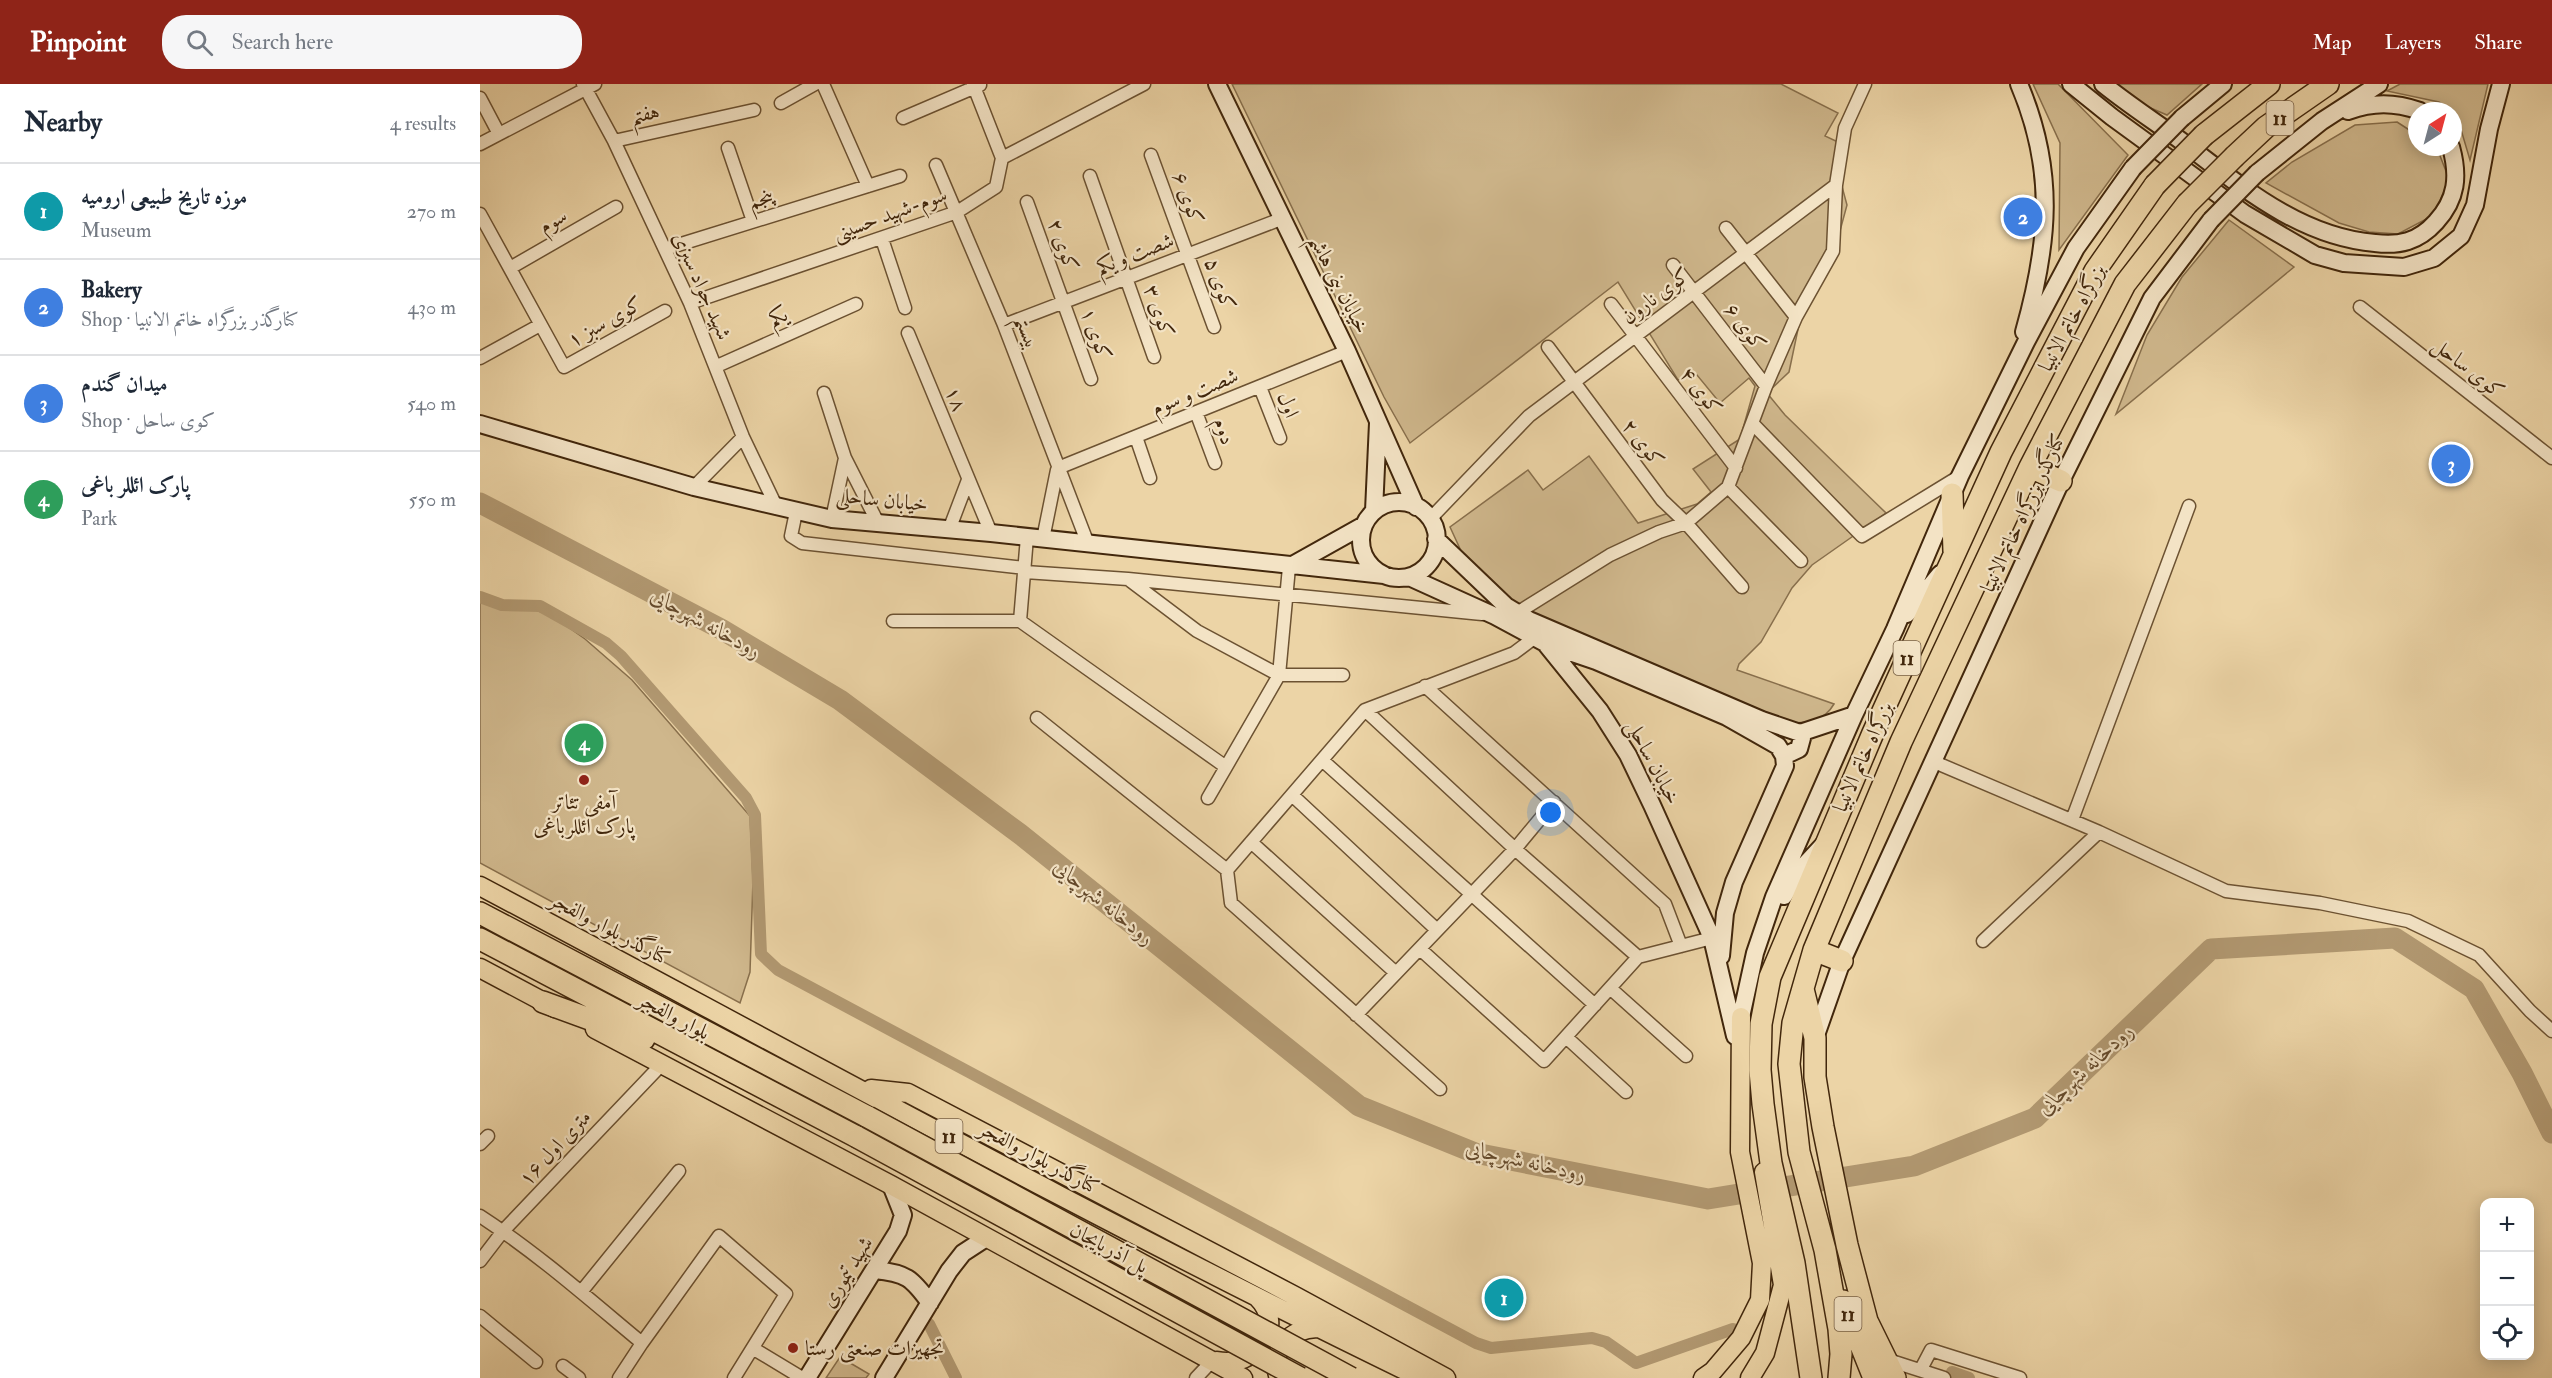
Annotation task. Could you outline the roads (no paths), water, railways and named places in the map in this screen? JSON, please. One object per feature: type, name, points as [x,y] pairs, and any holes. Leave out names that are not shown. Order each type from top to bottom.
[{"type":"highway","name":"بزرگراه خاتم الانبیا","points":[[1763,1149],[1761,1024],[1770,976],[1826,843],[2001,453],[2094,271],[2155,185],[2204,135],[2269,84]]},
{"type":"highway","name":"بزرگراه خاتم الانبیا","points":[[1825,1250],[1799,1152],[1789,1064],[1793,1023],[1814,950],[1901,742],[2030,467],[2125,284],[2187,204],[2235,156],[2266,127],[2328,84]]},
{"type":"highway","points":[[2030,467],[2061,481]]},
{"type":"highway","points":[[1953,557],[1956,485]]},
{"type":"highway","name":"بلوار والفجر","points":[[480,913],[868,1118]]},
{"type":"highway","name":"بلوار والفجر","points":[[480,939],[857,1137]]},
{"type":"highway","points":[[1814,950],[1842,961]]},
{"type":"highway","name":"11","points":[[1802,986],[1815,1038],[1815,1077],[1823,1127],[1848,1245],[1868,1322],[1895,1378]]},
{"type":"highway","points":[[543,1002],[715,1064]]},
{"type":"highway","name":"پل آذربایجان","points":[[868,1118],[1351,1378]]},
{"type":"highway","name":"پل آذربایجان","points":[[857,1137],[1300,1378]]},
{"type":"highway","name":"11","points":[[1763,1149],[1786,1269],[1811,1378]]},
{"type":"highway","points":[[1825,1250],[1839,1329],[1841,1354],[1839,1378]]},
{"type":"highway","name":"11","points":[[1825,1250],[1874,1378]]},
{"type":"highway","points":[[1202,1326],[1277,1378]]},
{"type":"main road","name":"خیابان بنی هاشم","points":[[1217,84],[1379,419],[1416,507]]},
{"type":"main road","points":[[2012,373],[2036,288],[2043,250],[2045,204],[2044,172],[2038,136],[2019,84]]},
{"type":"main road","points":[[2072,84],[2112,117],[2245,214],[2315,255],[2344,264],[2404,267],[2434,258],[2461,236],[2475,205],[2489,129],[2501,84]]},
{"type":"main road","points":[[2103,84],[2259,199],[2311,228],[2350,242],[2397,245],[2427,232],[2446,211],[2456,187],[2453,156]]},
{"type":"main road","points":[[1762,1269],[1740,1152],[1741,1017],[1755,953],[1774,897],[1854,715],[1895,629],[1956,485],[2076,248],[2133,168],[2182,118],[2223,84]]},
{"type":"main road","name":"کنارگذر بزرگراه خاتم الانبیا","points":[[1815,1038],[1842,961],[1932,760],[2061,481],[2152,298],[2211,220],[2257,173],[2322,121],[2379,84]]},
{"type":"main road","points":[[2322,121],[2369,104],[2400,104],[2408,107]]},
{"type":"main road","points":[[1374,512],[1379,419]]},
{"type":"main road","name":"خیابان ساحلی","points":[[480,424],[694,487],[832,519],[991,533],[1289,567],[1384,575]]},
{"type":"main road","points":[[1394,503],[1416,507],[1430,519],[1436,539],[1432,558],[1426,567],[1409,577],[1392,577],[1384,575],[1368,562],[1364,554],[1361,534],[1364,525],[1374,512],[1394,503]]},
{"type":"main road","points":[[1289,567],[1364,525]]},
{"type":"main road","name":"خیابان ساحلی","points":[[1436,539],[1506,606],[1542,636],[1600,711],[1628,755],[1712,938],[1741,1059]]},
{"type":"main road","points":[[1895,629],[1953,557]]},
{"type":"main road","name":"خیابان ساحلی","points":[[1409,577],[1542,636]]},
{"type":"main road","points":[[1542,636],[1800,733],[1854,715]]},
{"type":"main road","points":[[1542,636],[1726,717],[1778,746],[1784,756],[1785,766],[1734,882],[1725,913],[1720,971]]},
{"type":"main road","points":[[1582,689],[1582,677],[1587,666],[1596,661]]},
{"type":"main road","points":[[1784,756],[1799,749],[1802,738],[1800,733]]},
{"type":"main road","points":[[1755,953],[1800,870],[1826,843]]},
{"type":"main road","name":"کنارگذر بلوار والفجر","points":[[480,886],[1046,1188],[1317,1328],[1421,1378]]},
{"type":"main road","points":[[480,968],[891,1185],[1243,1378]]},
{"type":"main road","points":[[648,1003],[798,1055]]},
{"type":"main road","points":[[1703,1378],[1713,1371],[1751,1322],[1760,1300],[1762,1269],[1766,1252],[1765,1241],[1747,1158],[1748,1146],[1763,1149],[1756,1109],[1761,1078]]},
{"type":"main road","points":[[861,1088],[908,1093],[1446,1378]]},
{"type":"main road","name":"شهید تیموری","points":[[807,1378],[898,1231],[903,1215],[891,1185]]},
{"type":"main road","points":[[884,1378],[963,1253],[986,1238]]},
{"type":"main road","points":[[1750,1378],[1765,1353],[1786,1269]]},
{"type":"main road","points":[[875,1270],[898,1272],[917,1285],[930,1303]]},
{"type":"main road","points":[[1213,1360],[1238,1362],[1246,1359],[1262,1345],[1267,1335],[1270,1318],[1264,1304],[1254,1295]]},
{"type":"main road","points":[[1277,1378],[1277,1355],[1284,1341],[1297,1331],[1317,1328]]},
{"type":"street","points":[[780,103],[815,84]]},
{"type":"street","points":[[823,84],[868,186]]},
{"type":"street","points":[[903,117],[976,85],[1002,158],[1144,84]]},
{"type":"street","points":[[1517,613],[1610,555],[1659,532],[1686,523],[1728,487],[1766,386],[1796,317],[1833,251],[1836,185],[1845,128],[1865,84]]},
{"type":"street","points":[[480,144],[588,85]]},
{"type":"street","name":"شهید جواد سبزی","points":[[588,85],[690,303],[717,366],[743,437],[777,508]]},
{"type":"street","points":[[480,98],[499,134]]},
{"type":"street","name":"هفتم","points":[[614,141],[754,110]]},
{"type":"street","points":[[728,148],[753,221]]},
{"type":"street","name":"کوی ۶","points":[[1151,154],[1188,255]]},
{"type":"street","name":"سوم-شهید حسینی","points":[[690,303],[957,212],[996,187],[1002,158]]},
{"type":"street","name":"بیستم","points":[[936,165],[1004,325],[1088,544]]},
{"type":"street","name":"پنجم","points":[[665,249],[900,176]]},
{"type":"street","points":[[1090,176],[1126,278]]},
{"type":"street","name":"کوی نارون","points":[[1430,519],[1529,416],[1836,185]]},
{"type":"street","name":"کوی ۲","points":[[1027,202],[1064,302]]},
{"type":"street","name":"سوم","points":[[510,268],[616,207]]},
{"type":"street","points":[[480,214],[540,326],[480,358]]},
{"type":"street","name":"شصت و یکم","points":[[1004,325],[1281,219]]},
{"type":"street","points":[[1726,228],[1796,317]]},
{"type":"street","points":[[882,239],[905,308]]},
{"type":"street","name":"کوی ۵","points":[[1188,255],[1214,327]]},
{"type":"street","points":[[1673,265],[1694,292]]},
{"type":"street","name":"کوی ۳","points":[[1126,278],[1154,357]]},
{"type":"street","name":"کوی ۶","points":[[1694,292],[1766,386]]},
{"type":"street","name":"کوی ۱","points":[[1064,302],[1091,379]]},
{"type":"street","name":"یکم","points":[[717,366],[856,304]]},
{"type":"street","points":[[1611,304],[1635,337]]},
{"type":"street","name":"کوی ساحل","points":[[2360,307],[2552,458]]},
{"type":"street","name":"کوی سبز ۱","points":[[540,326],[564,367],[665,311]]},
{"type":"street","name":"۱۸","points":[[908,333],[991,533]]},
{"type":"street","name":"کوی ۴","points":[[1635,337],[1736,468]]},
{"type":"street","points":[[1548,347],[1574,382]]},
{"type":"street","name":"شصت و سوم","points":[[1058,468],[1347,351]]},
{"type":"street","name":"کوی ۲","points":[[1574,382],[1662,500],[1686,523],[1742,587]]},
{"type":"street","name":"اول","points":[[1260,387],[1280,438]]},
{"type":"street","points":[[824,393],[845,458],[878,523]]},
{"type":"street","name":"دوم","points":[[1196,412],[1215,463]]},
{"type":"street","points":[[1753,424],[1862,536],[1956,485]]},
{"type":"street","points":[[694,487],[743,437]]},
{"type":"street","points":[[1136,437],[1150,478]]},
{"type":"street","points":[[832,519],[845,458]]},
{"type":"street","points":[[1020,621],[1025,570],[1058,468]]},
{"type":"street","points":[[949,530],[968,480]]},
{"type":"street","points":[[1728,487],[1801,561]]},
{"type":"street","points":[[2072,820],[2188,506]]},
{"type":"street","points":[[796,512],[791,536],[802,543],[1025,570],[1495,615]]},
{"type":"street","points":[[1208,798],[1279,675],[1289,567]]},
{"type":"street","points":[[1128,579],[1197,631],[1279,675],[1343,675]]},
{"type":"street","points":[[893,621],[1020,621],[1226,767]]},
{"type":"street","points":[[1227,870],[1365,710],[1514,653],[1542,636]]},
{"type":"street","points":[[1425,686],[1665,904],[1681,946]]},
{"type":"street","points":[[1365,710],[1515,849],[1638,957]]},
{"type":"street","points":[[1037,718],[1227,870],[1231,903],[1440,1089]]},
{"type":"street","points":[[1322,760],[1595,1005]]},
{"type":"street","points":[[1932,760],[2099,832],[2226,891],[2320,903],[2408,921],[2479,955],[2530,1011],[2552,1031]]},
{"type":"street","points":[[1292,795],[1437,930]]},
{"type":"street","points":[[1356,1015],[1515,849],[1554,802]]},
{"type":"street","points":[[1983,941],[2099,832]]},
{"type":"street","points":[[1251,842],[1396,973]]},
{"type":"street","points":[[1420,949],[1544,1061],[1638,957],[1712,938]]},
{"type":"street","points":[[1610,988],[1686,1056]]},
{"type":"street","points":[[1566,1037],[1626,1092]]},
{"type":"street","name":"۱۶ متری اول","points":[[480,1261],[503,1231],[662,1064]]},
{"type":"street","points":[[581,1292],[679,1171]]},
{"type":"street","points":[[480,1216],[503,1231],[581,1292],[642,1343]]},
{"type":"street","points":[[619,1378],[719,1236],[786,1294],[734,1378]]},
{"type":"street","points":[[480,1316],[536,1362]]},
{"type":"street","points":[[754,1349],[802,1378]]},
{"type":"street","points":[[1921,1369],[1930,1350],[2019,1378]]},
{"type":"street","points":[[1884,1359],[1944,1378]]},
{"type":"street","points":[[1196,1378],[1213,1360]]},
{"type":"street","points":[[563,1366],[579,1378]]},
{"type":"waterway","name":"رودخانه شهرچایی","points":[[480,503],[721,629],[840,700],[1020,834],[1359,1106],[1475,1153],[1708,1199],[1914,1166],[2035,1118],[2211,949],[2395,938],[2474,989],[2522,1073],[2552,1133]]},
{"type":"waterway","points":[[480,597],[502,605],[540,606],[606,643],[621,656],[746,798],[755,815],[761,954],[778,970],[1476,1343],[1491,1348],[1592,1338],[1606,1342],[1636,1363],[1733,1329]]},
{"type":"waterway","points":[[929,1324],[956,1378]]},
{"type":"waterway","points":[[1952,1372],[1969,1378]]},
{"type":"place","name":"Bakery","points":[[2023,217]]},
{"type":"place","name":"میدان گندم","points":[[2451,464]]},
{"type":"place","name":"پارک ائللر باغی","points":[[584,743]]},
{"type":"place","name":"آمفی تئاتر پارک ائللرباغی","points":[[584,780]]},
{"type":"place","name":"موزه تاریخ طبیعی ارومیه","points":[[1504,1298]]},
{"type":"place","name":"تجهیزات صنعتی رستا","points":[[793,1348]]}]
